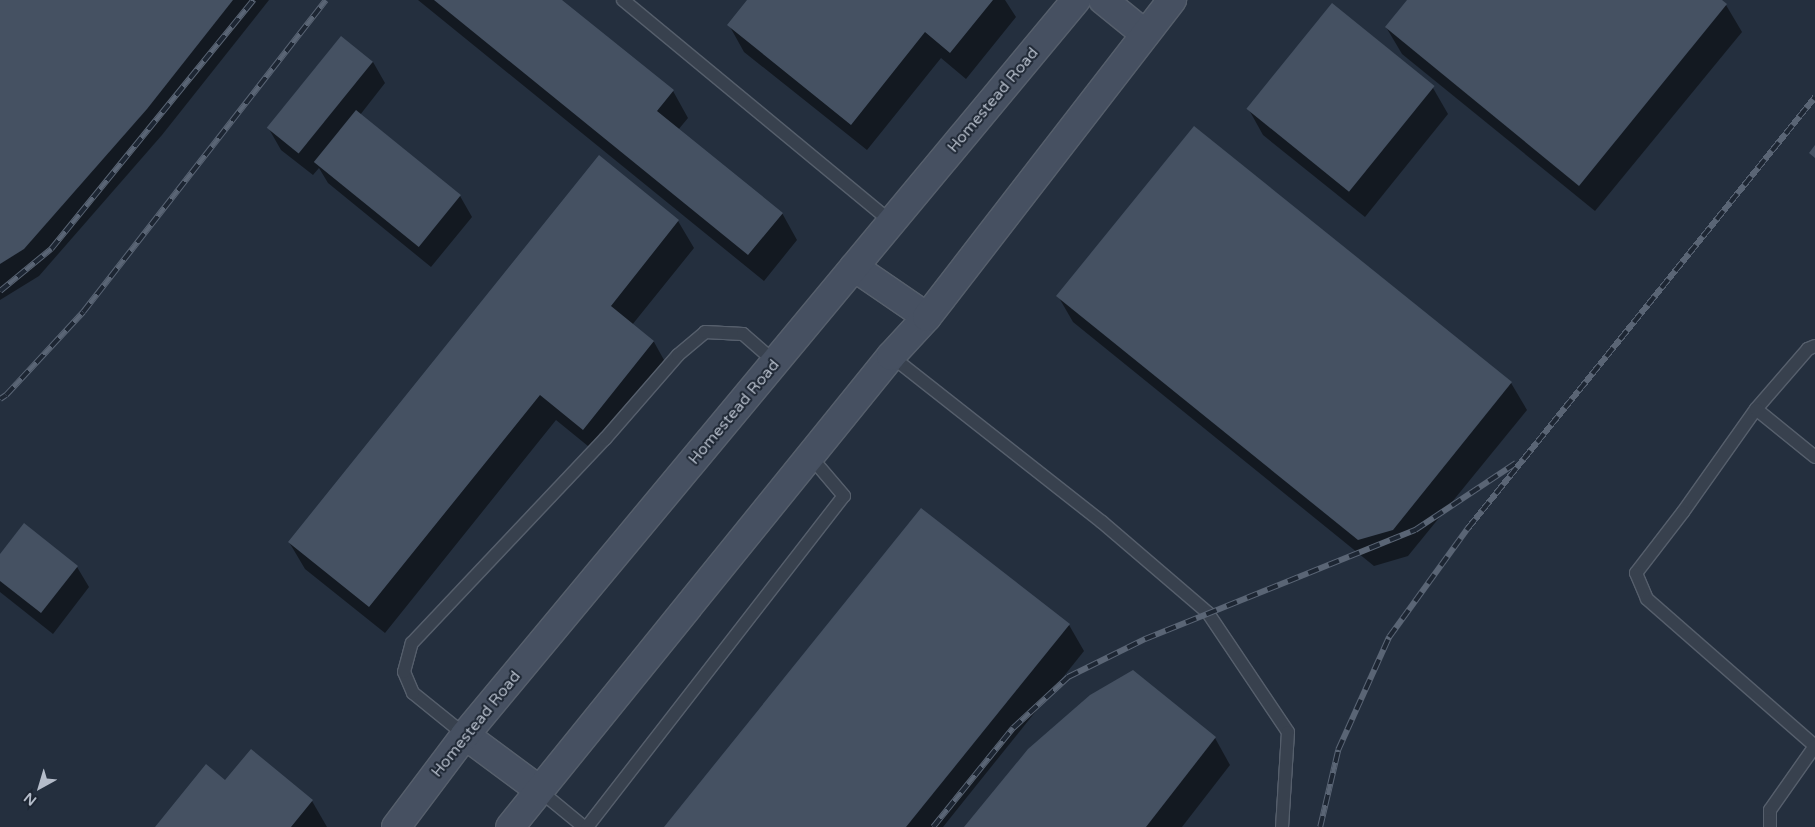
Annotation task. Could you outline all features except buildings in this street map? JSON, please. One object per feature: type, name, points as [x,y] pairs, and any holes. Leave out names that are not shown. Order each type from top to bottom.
[{"type":"main road","name":"Homestead Road","points":[[396,827],[465,735],[1076,0]]},
{"type":"main road","points":[[1103,0],[1145,34]]},
{"type":"main road","points":[[510,827],[891,356],[927,317],[1172,0]]},
{"type":"main road","points":[[854,267],[927,317]]},
{"type":"main road","points":[[465,735],[539,790]]},
{"type":"lane","points":[[623,0],[891,222]]},
{"type":"lane","points":[[465,735],[413,693],[404,672],[412,643],[605,438],[678,355],[705,332],[743,334],[776,362]]},
{"type":"lane","points":[[1770,827],[1770,810],[1815,746],[1647,600],[1636,573],[1683,512],[1756,409],[1808,349],[1815,346]]},
{"type":"lane","points":[[891,356],[1102,522],[1208,613],[1288,732],[1282,827]]},
{"type":"lane","points":[[1756,409],[1815,457]]},
{"type":"lane","points":[[539,790],[585,827],[844,496],[810,456]]},
{"type":"railway","points":[[0,291],[51,249],[253,0]]},
{"type":"railway","points":[[0,399],[6,395],[83,312],[326,0]]},
{"type":"railway","points":[[1320,827],[1338,750],[1389,637],[1468,528],[1815,97]]},
{"type":"railway","points":[[933,827],[1013,728],[1068,677],[1145,639],[1415,530],[1516,463]]}]
